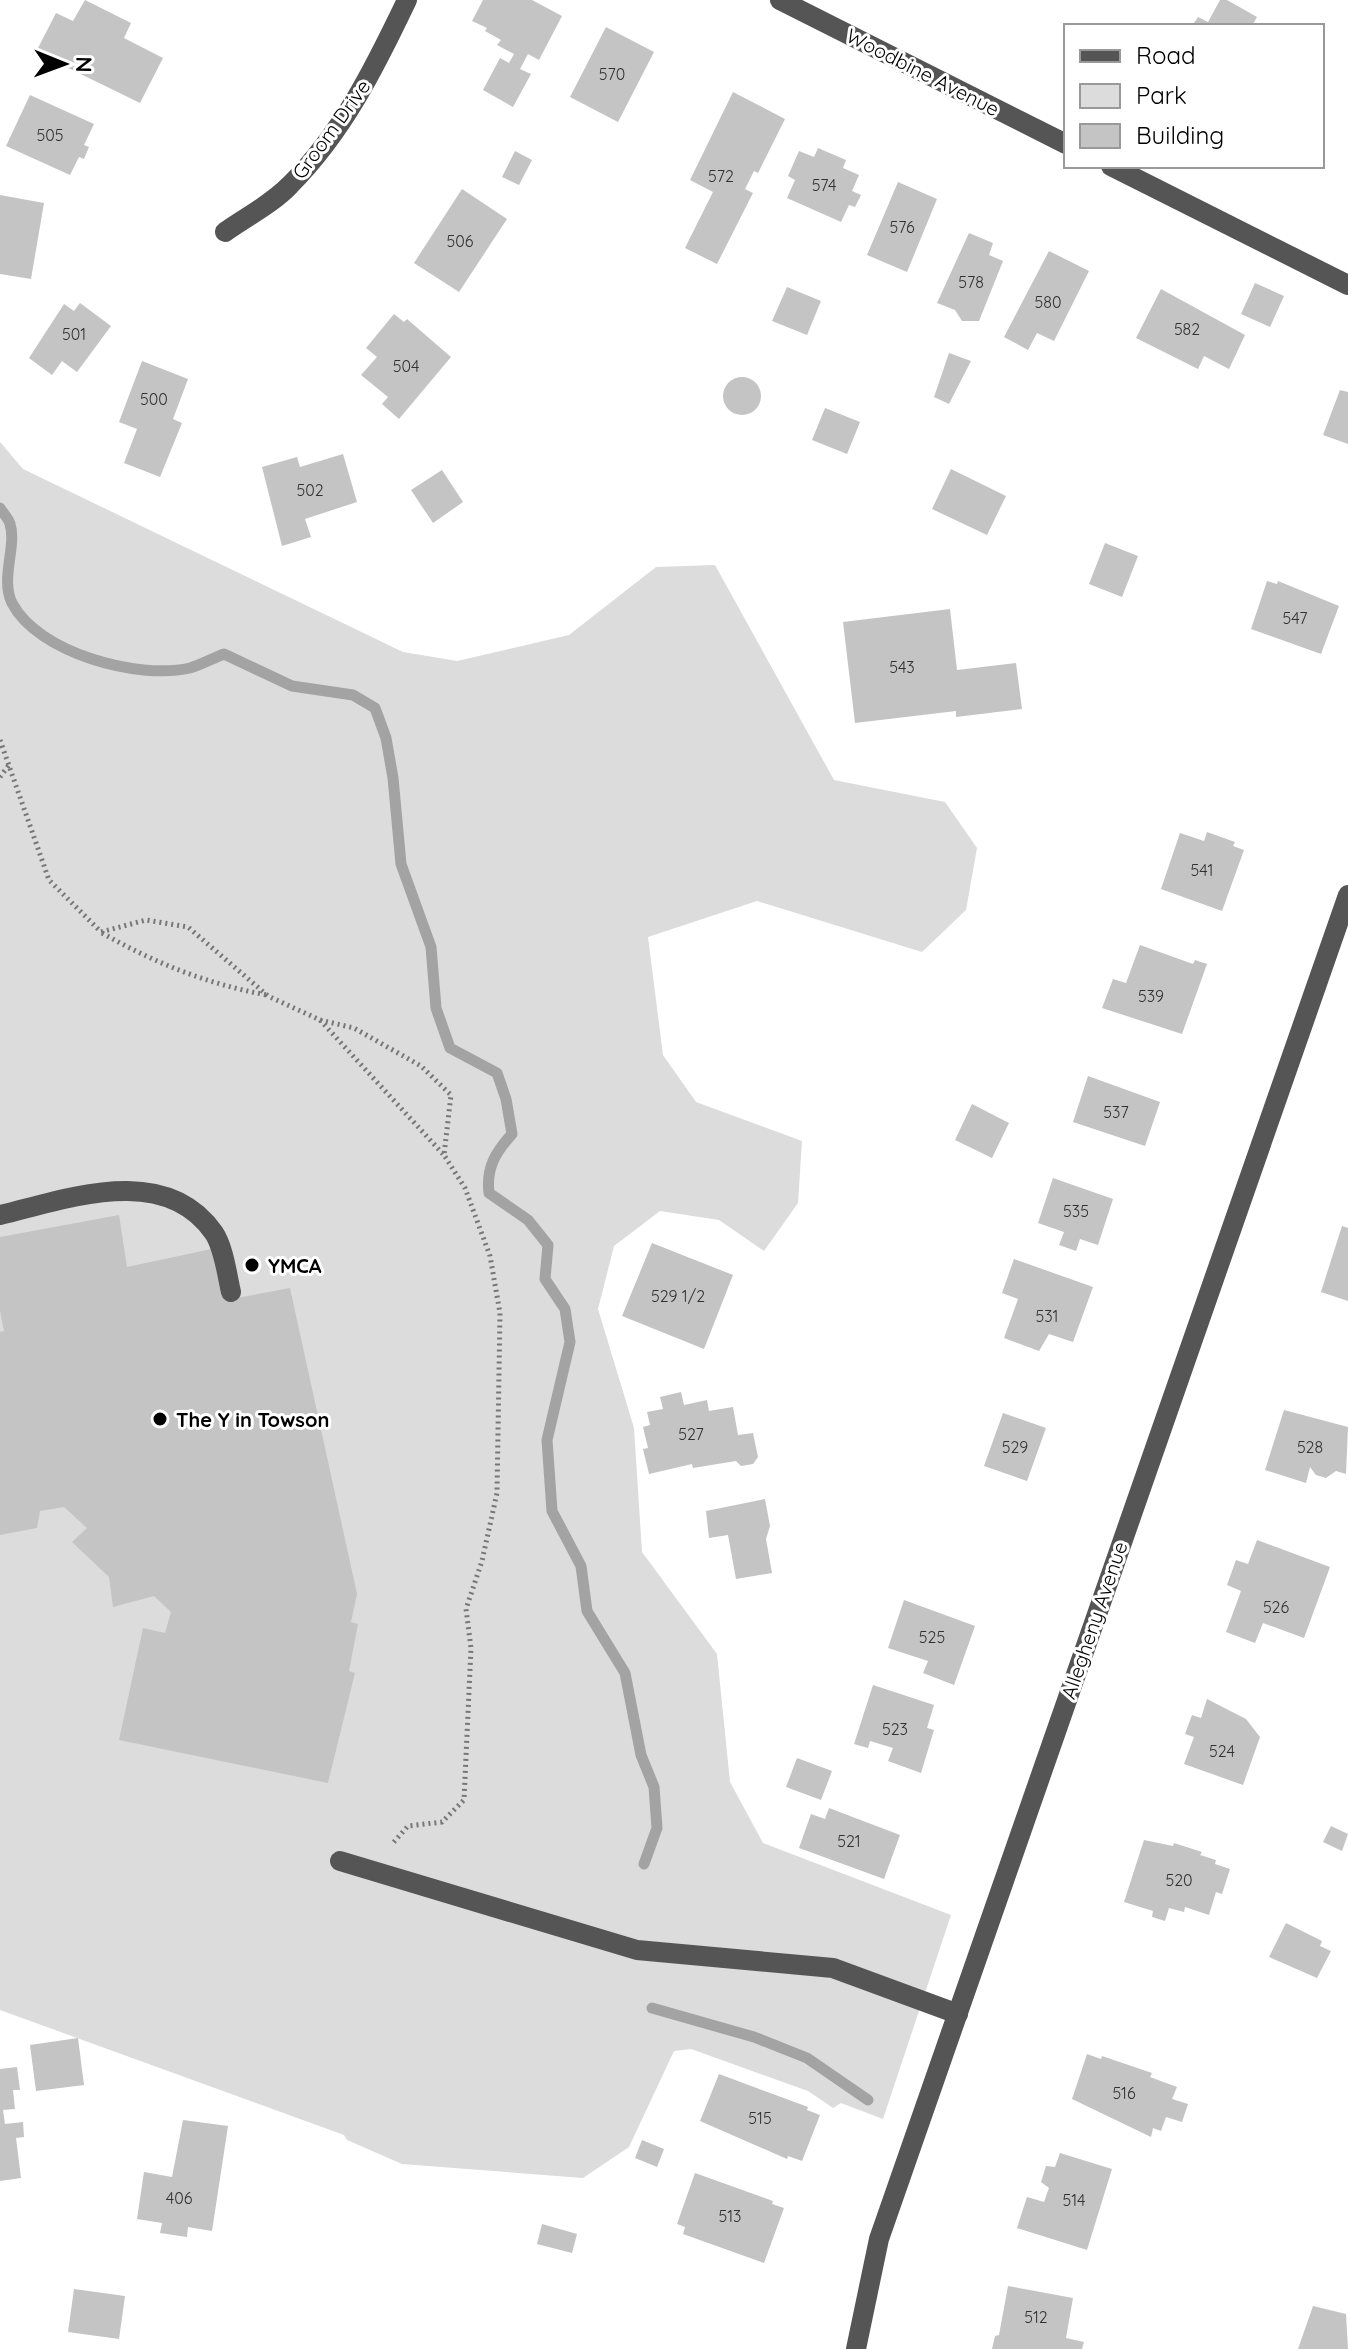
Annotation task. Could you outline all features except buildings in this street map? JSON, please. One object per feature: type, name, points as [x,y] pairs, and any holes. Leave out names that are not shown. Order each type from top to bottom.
[{"type":"street","name":"Groom Drive","points":[[225,232],[289,187],[328,139],[367,85],[407,0]]},
{"type":"street","name":"Woodbine Avenue","points":[[780,0],[1064,143]]},
{"type":"street","points":[[1115,168],[1348,285]]},
{"type":"street","name":"Allegheny Avenue","points":[[856,2349],[879,2239],[1348,895]]},
{"type":"street","points":[[0,1215],[94,1192],[151,1192],[178,1202],[215,1234],[231,1292]]},
{"type":"street","points":[[340,1861],[637,1950],[833,1968],[958,2014]]},
{"type":"path","points":[[0,740],[49,880],[101,932],[146,958],[219,987],[268,996],[320,1020],[354,1028],[421,1066],[451,1095],[444,1155]]},
{"type":"path","points":[[0,777],[9,765]]},
{"type":"path","points":[[101,932],[146,920],[188,927],[268,996]]},
{"type":"path","points":[[320,1020],[444,1155],[465,1188],[490,1256],[500,1313],[497,1493],[482,1561],[466,1609],[471,1648],[464,1800],[442,1822],[408,1826],[392,1844]]},
{"type":"green space","name":"YMCA","points":[[0,442],[23,469],[403,652],[457,661],[569,635],[656,567],[715,565],[834,780],[945,802],[977,848],[966,910],[922,952],[757,901],[648,937],[663,1055],[696,1102],[802,1141],[798,1203],[764,1251],[719,1220],[660,1211],[614,1246],[598,1309],[634,1428],[642,1552],[717,1654],[730,1782],[763,1843],[951,1915],[883,2119],[841,2103],[833,2108],[808,2091],[691,2049],[674,2051],[629,2147],[583,2178],[402,2164],[347,2140],[344,2135],[0,2010]]},
{"type":"waterway","points":[[0,508],[12,533],[8,573],[12,603],[25,621],[66,649],[118,666],[168,671],[190,668],[224,654],[292,686],[353,695],[375,708],[386,738],[393,778],[401,864],[431,947],[436,1008],[450,1048],[497,1073],[506,1099],[512,1134],[493,1161],[489,1193],[528,1220],[548,1245],[545,1279],[565,1309],[570,1342],[547,1440],[552,1511],[581,1566],[587,1611],[625,1673],[641,1755],[654,1787],[657,1828],[644,1864]]},
{"type":"waterway","points":[[652,2008],[754,2037],[807,2058],[868,2100]]},
{"type":"place","name":"YMCA","points":[[252,1265]]},
{"type":"place","name":"The Y in Towson","points":[[160,1419]]}]
